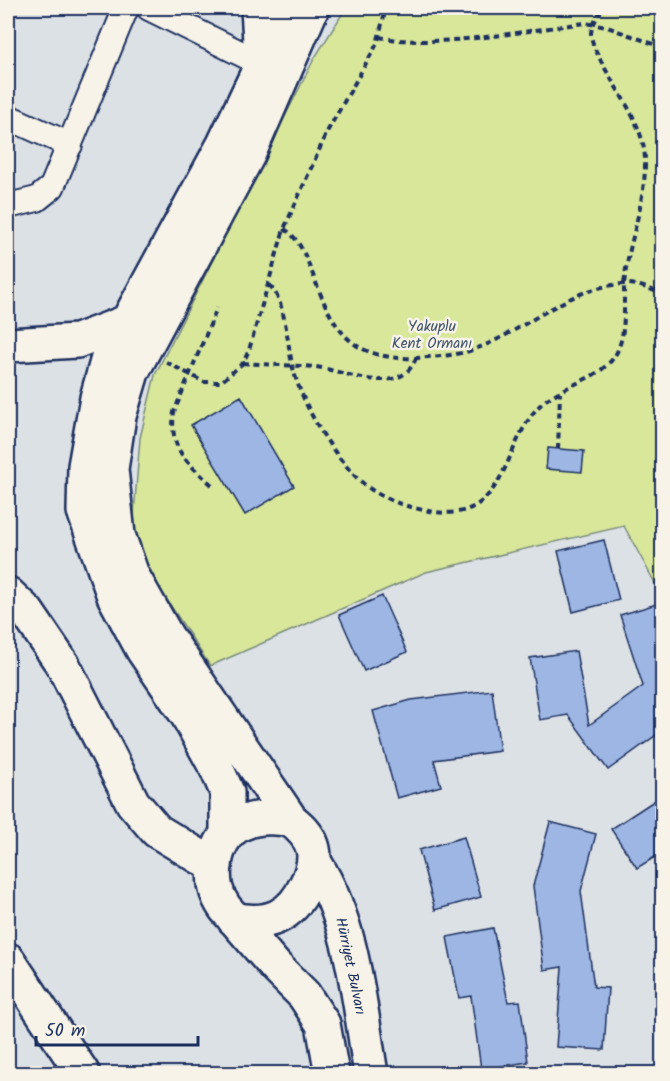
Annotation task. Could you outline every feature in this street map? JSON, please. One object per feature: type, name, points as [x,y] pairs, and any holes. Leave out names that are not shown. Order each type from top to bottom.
[{"type":"main road","points":[[258,8],[262,64]]},
{"type":"main road","points":[[227,836],[226,792],[218,769],[188,716],[143,650],[114,596],[84,511],[85,466],[97,398],[108,358],[224,144],[262,64],[285,8]]},
{"type":"main road","points":[[234,919],[259,922],[275,919],[290,911],[299,899],[315,863],[315,850],[303,829],[291,820],[167,637],[132,575],[118,534],[111,469],[119,416],[132,372],[249,153],[312,8]]},
{"type":"main road","points":[[275,94],[332,8]]},
{"type":"main road","points":[[8,345],[77,340],[127,322]]},
{"type":"main road","points":[[8,594],[27,612],[63,666],[133,803],[157,831],[215,866]]},
{"type":"main road","points":[[291,820],[263,817],[234,826],[217,852],[215,890],[219,900],[234,919],[304,995],[323,1024],[332,1074]]},
{"type":"main road","name":"Hürriyet Bulvarı","points":[[315,863],[339,909],[350,951],[371,1074]]},
{"type":"main road","points":[[8,960],[83,1074]]},
{"type":"street","points":[[8,206],[37,200],[52,187],[126,8]]},
{"type":"street","points":[[149,8],[262,64]]},
{"type":"street","points":[[8,117],[70,145]]},
{"type":"path","points":[[144,351],[204,382],[220,382],[243,363],[269,285],[284,229],[328,130],[379,36],[386,8]]},
{"type":"path","points":[[269,285],[278,297],[292,366],[304,400],[346,466],[365,485],[388,500],[437,513],[459,511],[490,495],[499,483],[534,412],[546,400],[612,360],[619,348],[623,327],[624,284],[643,188],[644,145],[638,127],[596,50],[591,33],[602,8]]},
{"type":"path","points":[[379,36],[411,42],[437,41],[593,25],[649,40],[663,47]]},
{"type":"path","points":[[284,229],[294,236],[316,287],[343,335],[369,352],[393,358],[416,358],[469,351],[569,299],[624,284],[663,294]]},
{"type":"path","points":[[212,485],[188,463],[172,439],[174,412],[217,308]]},
{"type":"path","points":[[243,363],[317,367],[380,380],[405,375],[412,368],[416,358]]},
{"type":"path","points":[[558,449],[560,392]]},
{"type":"green space","name":"Yakuplu Kent Ormanı","points":[[346,8],[662,8],[662,596],[624,526],[426,572],[210,666],[158,586],[142,553],[133,527],[140,438],[155,375],[314,59]]},
{"type":"building","points":[[241,396],[294,486],[245,515],[191,425]]},
{"type":"building","points":[[548,448],[584,451],[582,472],[546,469]]},
{"type":"building","points":[[604,540],[619,600],[573,612],[558,551]]},
{"type":"building","points":[[382,596],[407,652],[364,671],[339,615]]},
{"type":"building","points":[[663,602],[663,730],[608,770],[568,715],[540,720],[530,658],[576,651],[589,725],[643,686],[620,615]]},
{"type":"building","points":[[492,690],[500,751],[434,760],[441,786],[397,798],[373,711],[411,700]]},
{"type":"building","points":[[663,795],[663,852],[637,868],[611,829]]},
{"type":"building","points":[[550,822],[596,834],[581,891],[594,987],[608,988],[604,1050],[556,1047],[562,967],[544,970],[533,886]]},
{"type":"building","points":[[464,837],[481,897],[435,910],[419,850]]},
{"type":"building","points":[[493,928],[508,1002],[520,1001],[528,1062],[481,1069],[471,996],[459,998],[447,937]]}]
